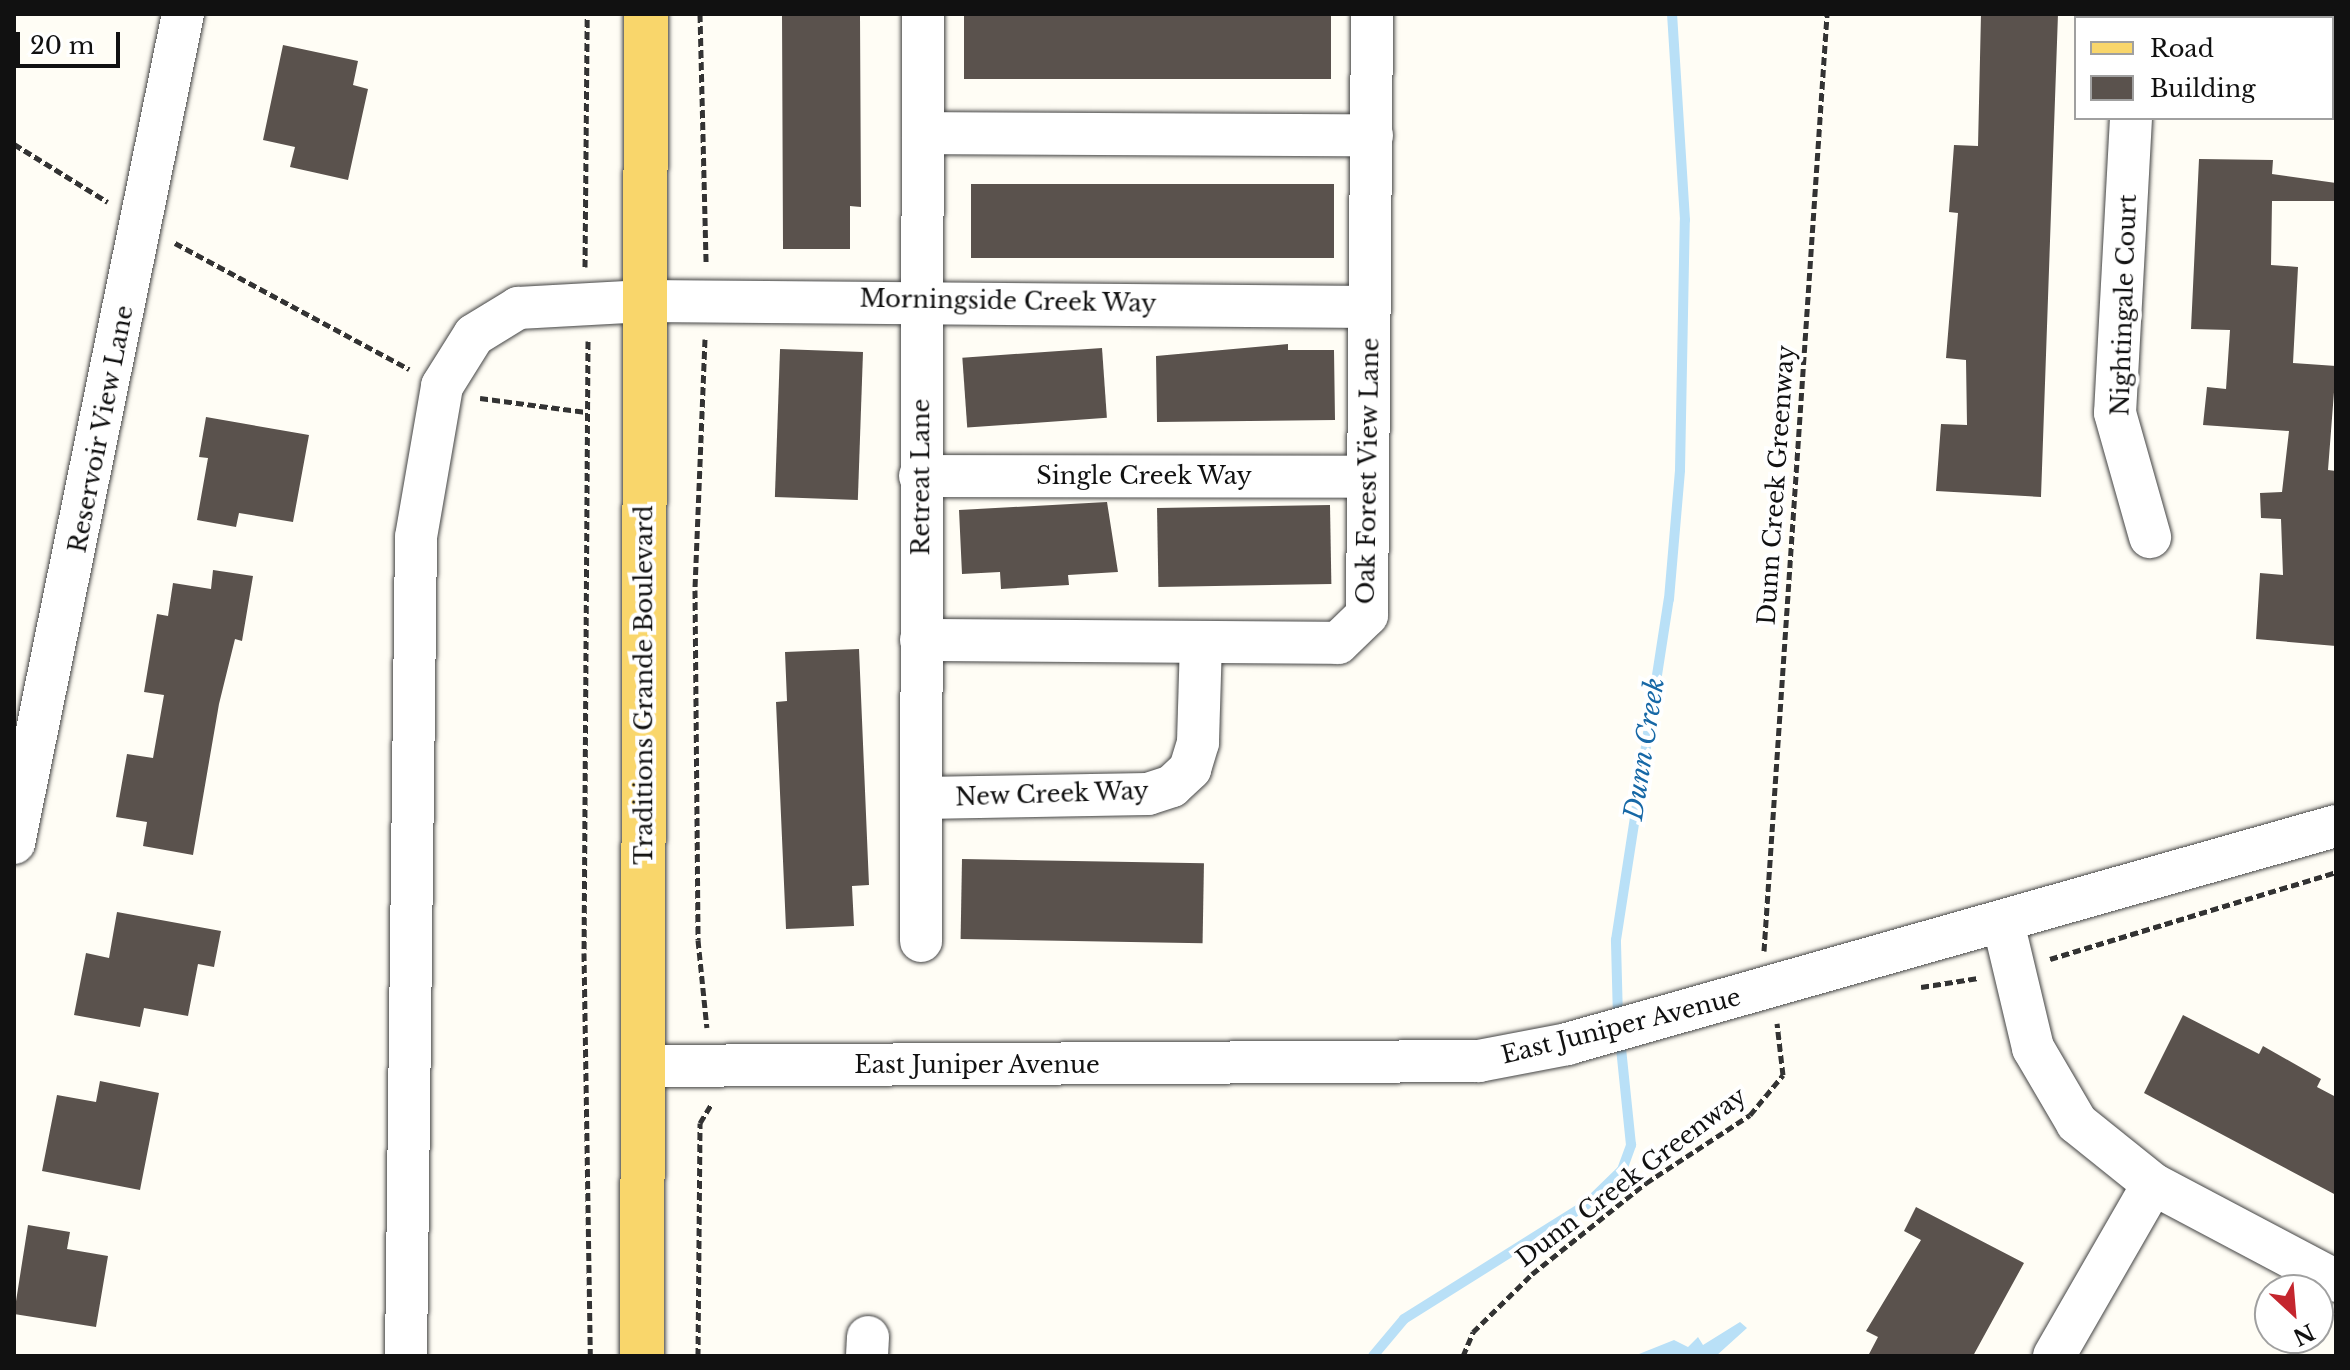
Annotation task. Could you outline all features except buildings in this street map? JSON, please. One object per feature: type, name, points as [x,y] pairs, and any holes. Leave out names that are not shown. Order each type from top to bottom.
[{"type":"main road","name":"Traditions Grande Boulevard","points":[[642,1356],[646,14]]},
{"type":"street","name":"Reservoir View Lane","points":[[14,843],[183,14]]},
{"type":"street","name":"Retreat Lane","points":[[921,941],[923,14]]},
{"type":"street","name":"Oak Forest View Lane","points":[[921,640],[1338,643],[1367,615],[1372,14]]},
{"type":"street","name":"Nightingale Court","points":[[2131,120],[2115,413],[2150,537]]},
{"type":"street","points":[[923,133],[1372,135]]},
{"type":"street","name":"Morningside Creek Way","points":[[406,1356],[416,537],[442,386],[474,335],[518,308],[645,301],[922,298],[1370,307]]},
{"type":"street","name":"Single Creek Way","points":[[920,476],[1367,477]]},
{"type":"street","name":"New Creek Way","points":[[923,798],[1148,794],[1172,786],[1190,769],[1198,742],[1201,642]]},
{"type":"street","name":"East Juniper Avenue","points":[[642,1066],[1348,1066],[1479,1061],[1534,1050],[1727,1000],[2336,826]]},
{"type":"street","points":[[2003,922],[2033,1048],[2060,1098],[2106,1152],[2153,1184],[2336,1281]]},
{"type":"street","points":[[2054,1356],[2153,1184]]},
{"type":"path","points":[[586,276],[587,14]]},
{"type":"path","points":[[700,14],[706,273]]},
{"type":"path","name":"Dunn Creek Greenway","points":[[1764,958],[1827,14]]},
{"type":"path","points":[[14,144],[112,205]]},
{"type":"path","points":[[161,236],[423,377]]},
{"type":"path","points":[[705,329],[695,590],[698,940],[707,1017]]},
{"type":"path","points":[[588,330],[590,1356]]},
{"type":"path","points":[[471,397],[586,412]]},
{"type":"path","points":[[2050,959],[2336,872]]},
{"type":"path","name":"Dunn Creek Greenway","points":[[1463,1356],[1473,1332],[1532,1274],[1646,1183],[1750,1115],[1783,1075],[1775,1013]]},
{"type":"path","points":[[698,1356],[700,1123],[709,1105],[720,1102]]},
{"type":"water","points":[[1740,1322],[1747,1328],[1716,1356],[1634,1356],[1674,1340],[1688,1347],[1698,1337],[1703,1345]]},
{"type":"waterway","name":"Dunn Creek","points":[[1618,1019],[1616,940],[1669,599],[1680,470],[1685,220],[1672,14]]},
{"type":"waterway","name":"Dunn Creek","points":[[1373,1356],[1404,1319],[1586,1205],[1622,1170],[1631,1145],[1620,1039]]}]
